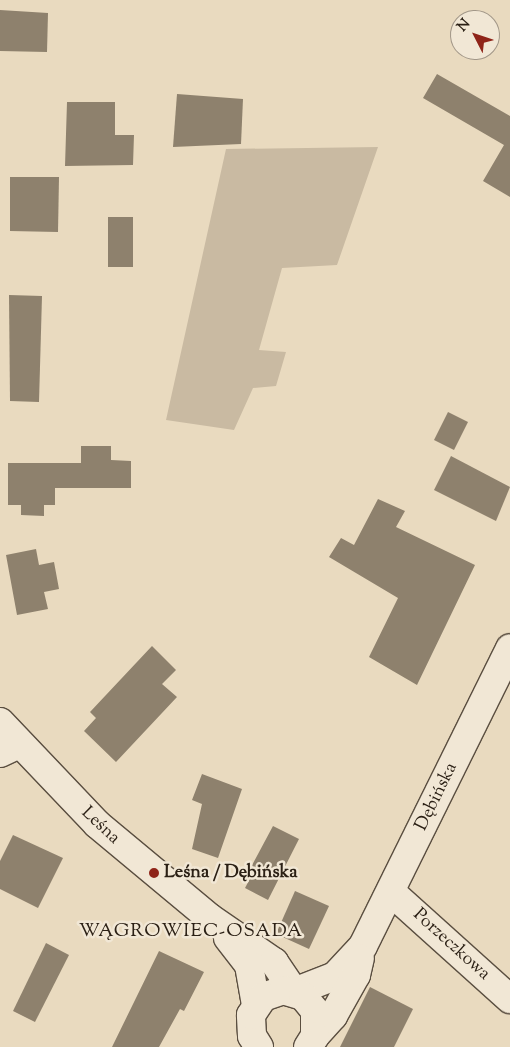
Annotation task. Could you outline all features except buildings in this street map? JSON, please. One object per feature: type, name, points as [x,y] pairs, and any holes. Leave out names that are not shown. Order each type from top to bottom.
[{"type":"street","name":"Dębińska","points":[[312,1042],[333,1016],[356,975],[363,946],[510,648]]},
{"type":"street","name":"Leśna","points":[[0,722],[10,749],[210,918],[274,962],[294,992],[315,1011],[312,1042]]},
{"type":"street","name":"Porzeczkowa","points":[[391,892],[510,999]]},
{"type":"street","name":"Leśna","points":[[210,918],[245,956],[252,974],[250,1031]]},
{"type":"street","name":"Dębińska","points":[[250,1031],[273,992],[294,992],[335,976],[363,946]]},
{"type":"shaded area","points":[[378,147],[337,265],[282,268],[259,350],[286,352],[276,386],[253,388],[234,430],[166,420],[226,149]]},
{"type":"place","name":"Leśna / Dębińska","points":[[154,873]]},
{"type":"district","name":"WĄGROWIEC-OSADA","points":[[191,932]]}]
